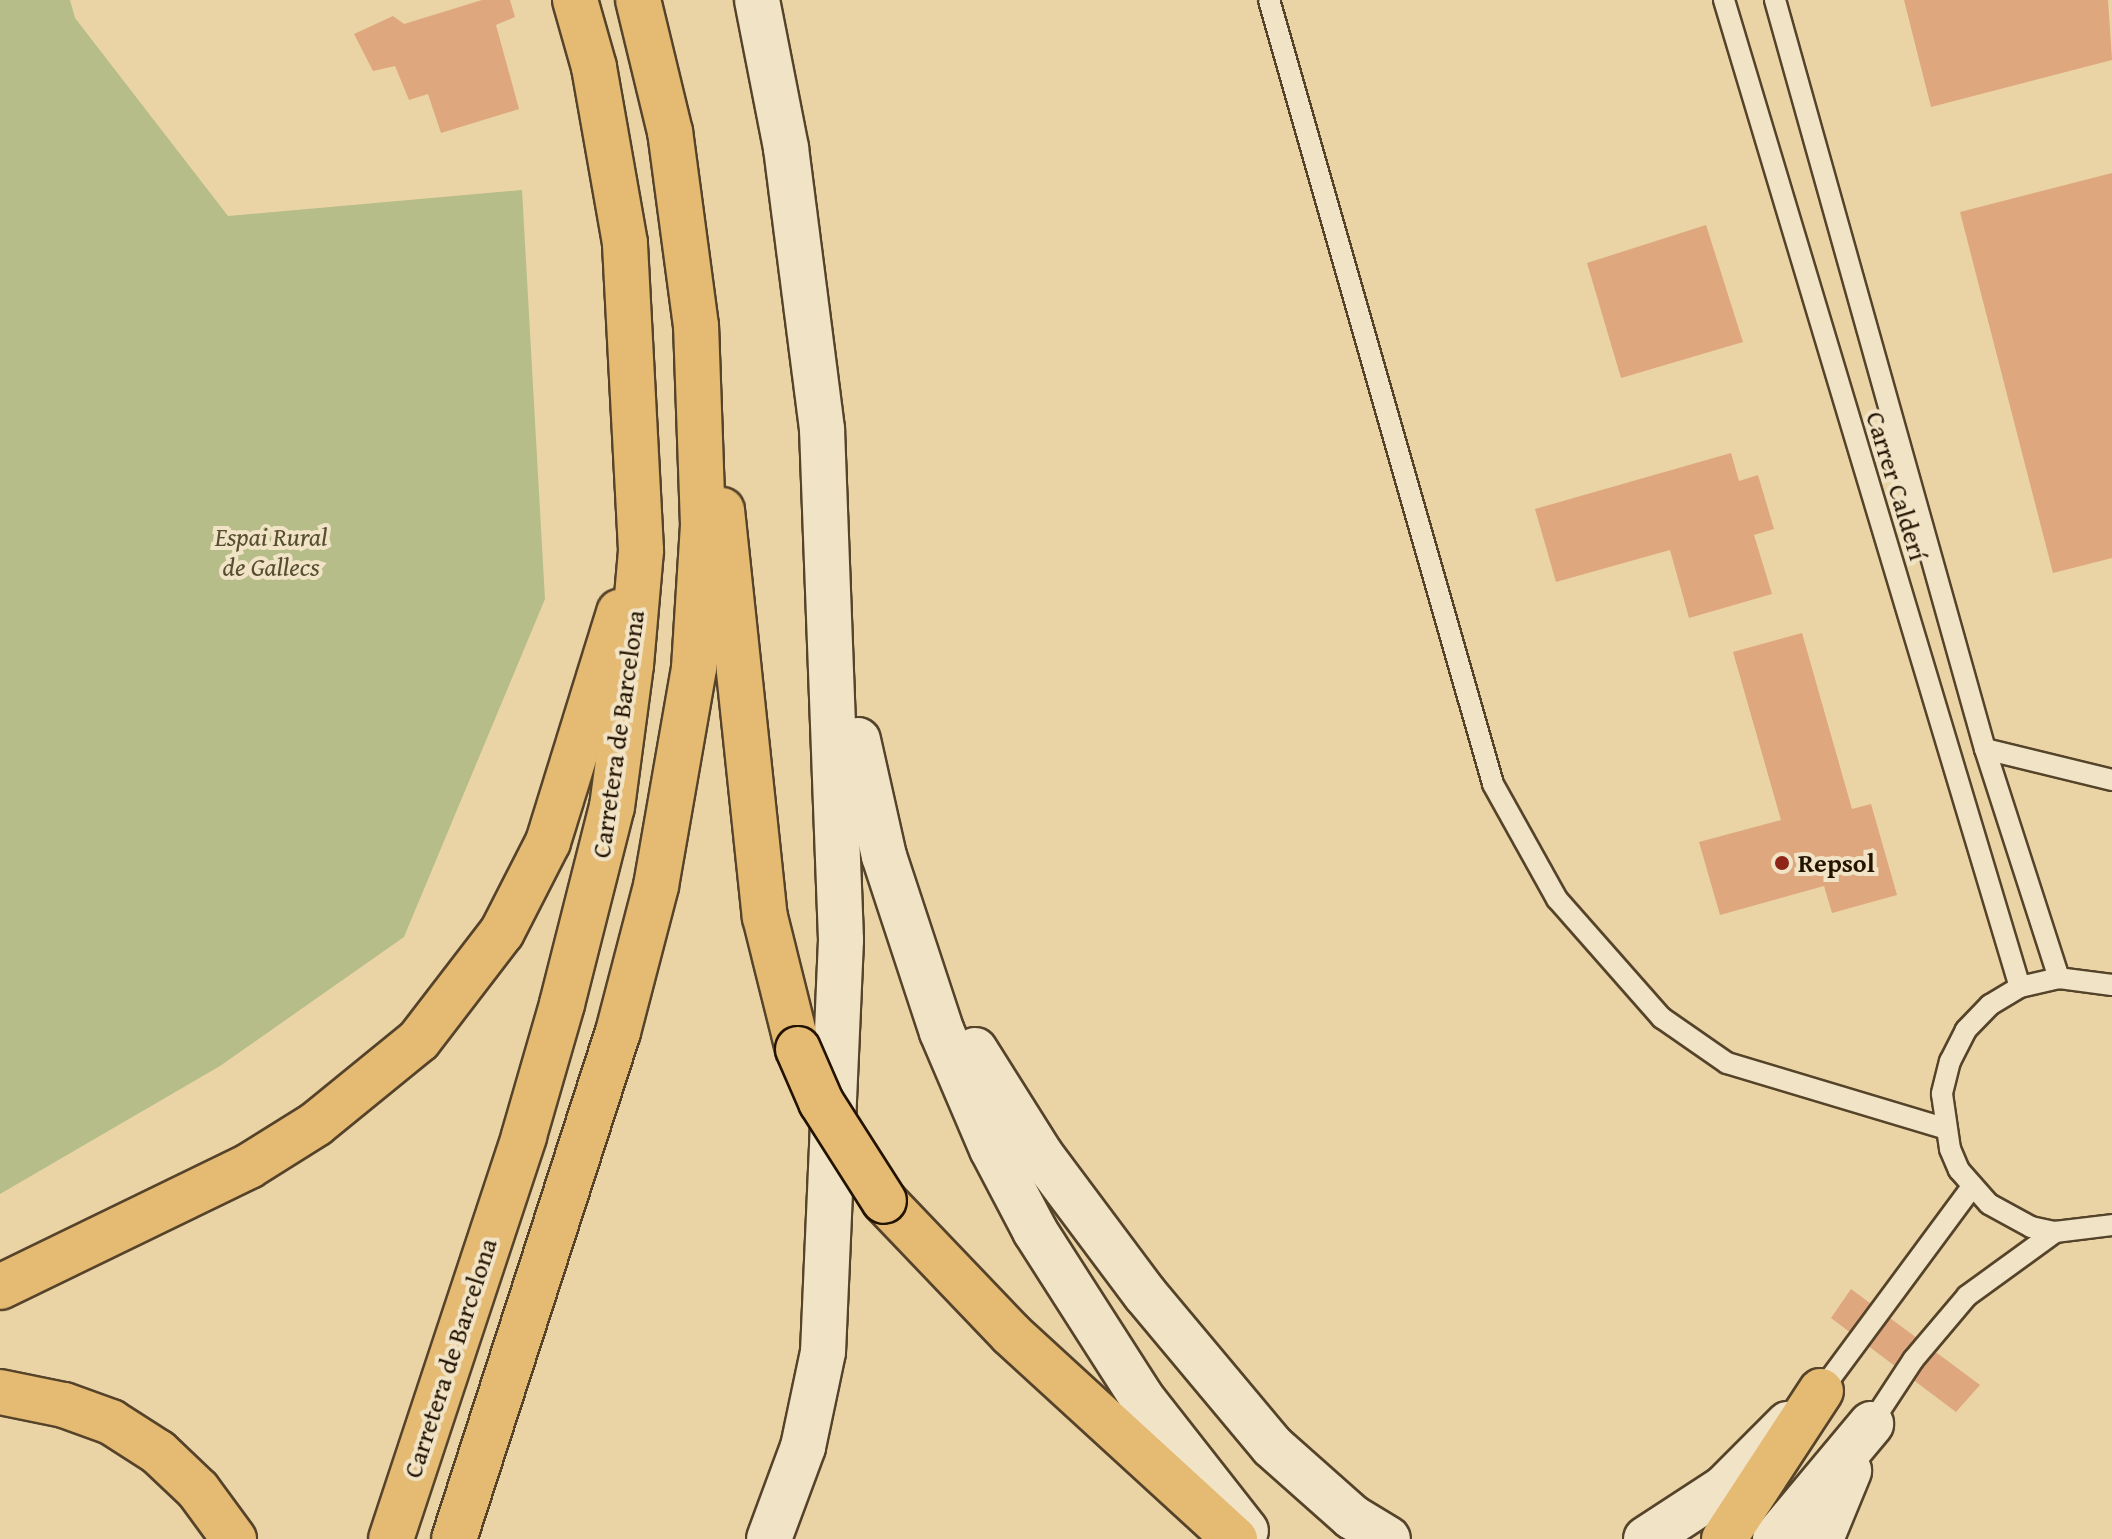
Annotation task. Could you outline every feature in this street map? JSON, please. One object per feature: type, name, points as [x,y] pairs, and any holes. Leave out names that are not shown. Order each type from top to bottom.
[{"type":"highway","name":"Carretera de Barcelona","points":[[391,1539],[524,1136],[598,870],[623,731],[641,550],[625,243],[601,97],[575,0]]},
{"type":"highway","points":[[454,1539],[618,1032],[656,886],[695,654],[703,525],[696,326],[670,132],[638,0]]},
{"type":"highway","points":[[701,429],[731,556],[765,917],[798,1049],[828,1115],[884,1201],[1011,1334],[1235,1539]]},
{"type":"highway","points":[[0,1287],[249,1166],[316,1124],[419,1040],[502,932],[548,842],[641,550]]},
{"type":"highway","points":[[1724,1539],[1821,1391]]},
{"type":"highway","points":[[0,1392],[64,1405],[111,1422],[158,1452],[198,1490],[234,1539]]},
{"type":"street","points":[[757,0],[786,148],[822,429],[841,940],[832,1241],[817,1397],[769,1539]]},
{"type":"street","points":[[829,576],[863,773],[884,856],[942,1032],[992,1149],[1035,1231],[1141,1397],[1253,1539]]},
{"type":"street","points":[[884,856],[984,1069],[1041,1155],[1145,1294],[1272,1446],[1342,1509],[1388,1539]]},
{"type":"street","points":[[1646,1539],[1724,1488],[1821,1391]]},
{"type":"street","points":[[1775,1539],[1871,1424]]},
{"type":"street","points":[[1821,1539],[1871,1424]]},
{"type":"lane","points":[[1269,0],[1493,784],[1557,899],[1662,1018],[1727,1063],[1944,1128]]},
{"type":"lane","name":"Carrer Calderí","points":[[1724,0],[2020,987]]},
{"type":"lane","name":"Carrer Calderí","points":[[1775,0],[1985,749],[2059,978]]},
{"type":"lane","points":[[1985,749],[2112,780]]},
{"type":"lane","points":[[2111,1227],[2055,1232],[2009,1217],[1972,1187],[1944,1128],[1942,1094],[1950,1061],[1982,1014],[2020,987],[2059,978],[2112,984]]},
{"type":"lane","points":[[1821,1391],[1972,1187]]},
{"type":"lane","points":[[1871,1424],[1913,1360],[1967,1296],[2055,1232]]},
{"type":"green space","name":"Espai Rural de Gallecs","points":[[0,0],[70,0],[75,18],[228,216],[522,190],[545,599],[404,937],[220,1066],[0,1194]]},
{"type":"building","points":[[482,0],[510,0],[515,17],[496,25],[519,109],[441,133],[428,94],[409,100],[395,66],[373,71],[354,34],[393,16],[404,24]]},
{"type":"building","points":[[1904,0],[2108,0],[2112,60],[1931,107]]},
{"type":"building","points":[[2112,173],[2112,558],[2053,573],[1960,212]]},
{"type":"building","points":[[1706,225],[1743,342],[1621,378],[1587,263]]},
{"type":"building","points":[[1731,453],[1739,481],[1758,475],[1774,529],[1754,535],[1772,594],[1689,618],[1670,550],[1556,582],[1535,509]]},
{"type":"building","points":[[1802,633],[1852,809],[1871,804],[1897,895],[1832,913],[1824,886],[1720,915],[1699,842],[1781,820],[1733,652]]},
{"type":"building","points":[[1851,1289],[1980,1385],[1956,1412],[1831,1318]]},
{"type":"place","name":"Repsol","points":[[1782,863]]}]
